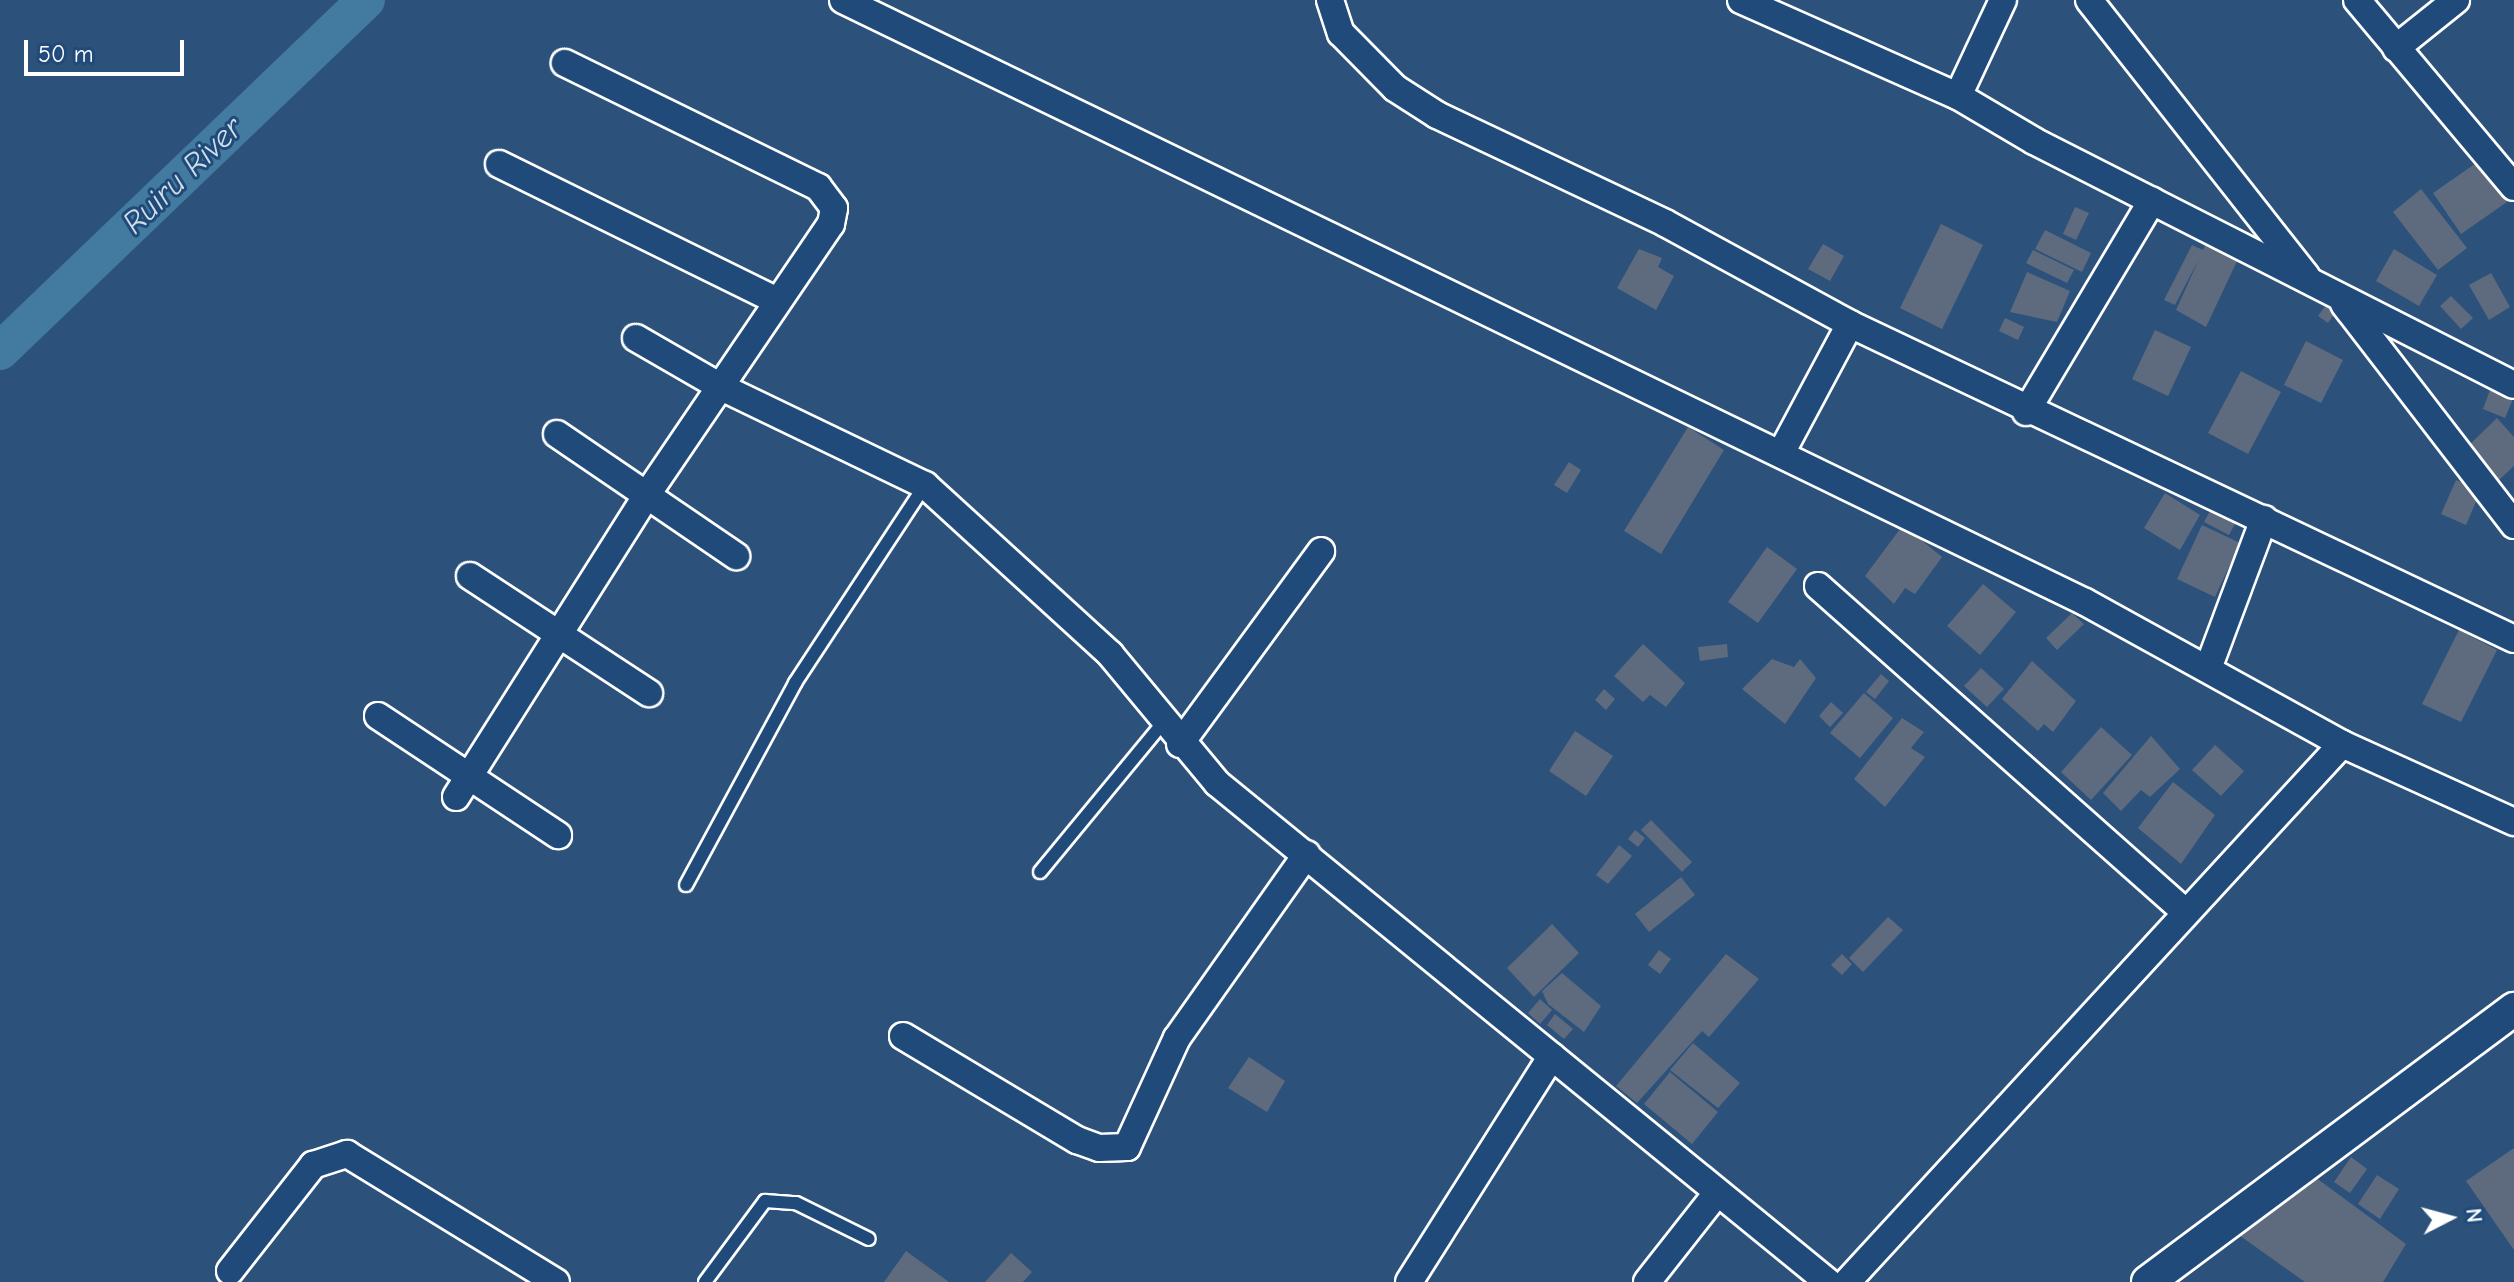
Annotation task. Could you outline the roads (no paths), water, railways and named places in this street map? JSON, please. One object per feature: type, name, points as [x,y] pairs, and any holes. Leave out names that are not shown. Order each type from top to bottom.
[{"type":"street","points":[[843,0],[1209,183],[1781,453],[2209,666],[2342,744],[2514,822]]},
{"type":"street","points":[[1330,0],[1341,33],[1395,88],[1437,115],[1665,223],[1850,324],[2026,412],[2264,519],[2514,639]]},
{"type":"street","points":[[1741,0],[1958,96],[2342,301],[2514,385]]},
{"type":"street","points":[[1958,96],[2003,0]]},
{"type":"street","points":[[2089,0],[2314,285]]},
{"type":"street","points":[[2357,0],[2514,187]]},
{"type":"street","points":[[2396,48],[2456,0]]},
{"type":"street","points":[[463,787],[646,496],[831,224],[831,196],[565,63]]},
{"type":"street","points":[[499,164],[777,301]]},
{"type":"street","points":[[2026,412],[2152,201]]},
{"type":"street","points":[[2342,301],[2514,525]]},
{"type":"street","points":[[1781,453],[1850,324]]},
{"type":"street","points":[[636,338],[719,386],[925,485],[1110,654],[1172,734],[1217,783],[1828,1282]]},
{"type":"street","points":[[557,434],[736,556]]},
{"type":"street","points":[[2209,666],[2264,519]]},
{"type":"street","points":[[1172,734],[1321,551]]},
{"type":"street","points":[[470,576],[649,693]]},
{"type":"street","points":[[1818,586],[2186,913]]},
{"type":"street","points":[[378,716],[463,787],[558,835]]},
{"type":"street","points":[[1847,1282],[2342,744]]},
{"type":"street","points":[[903,1036],[1077,1140],[1099,1148],[1127,1147],[1177,1038],[1307,854]]},
{"type":"street","points":[[2148,1282],[2514,1009]]},
{"type":"street","points":[[1409,1282],[1552,1056]]},
{"type":"street","points":[[230,1271],[313,1165],[347,1154],[556,1282]]},
{"type":"street","points":[[1647,1282],[1717,1193]]},
{"type":"lane","points":[[686,885],[795,683],[925,485]]},
{"type":"lane","points":[[1040,872],[1172,734]]},
{"type":"lane","points":[[705,1282],[765,1201],[796,1203],[869,1239]]},
{"type":"waterway","name":"Ruiru River","points":[[0,351],[366,0]]}]
